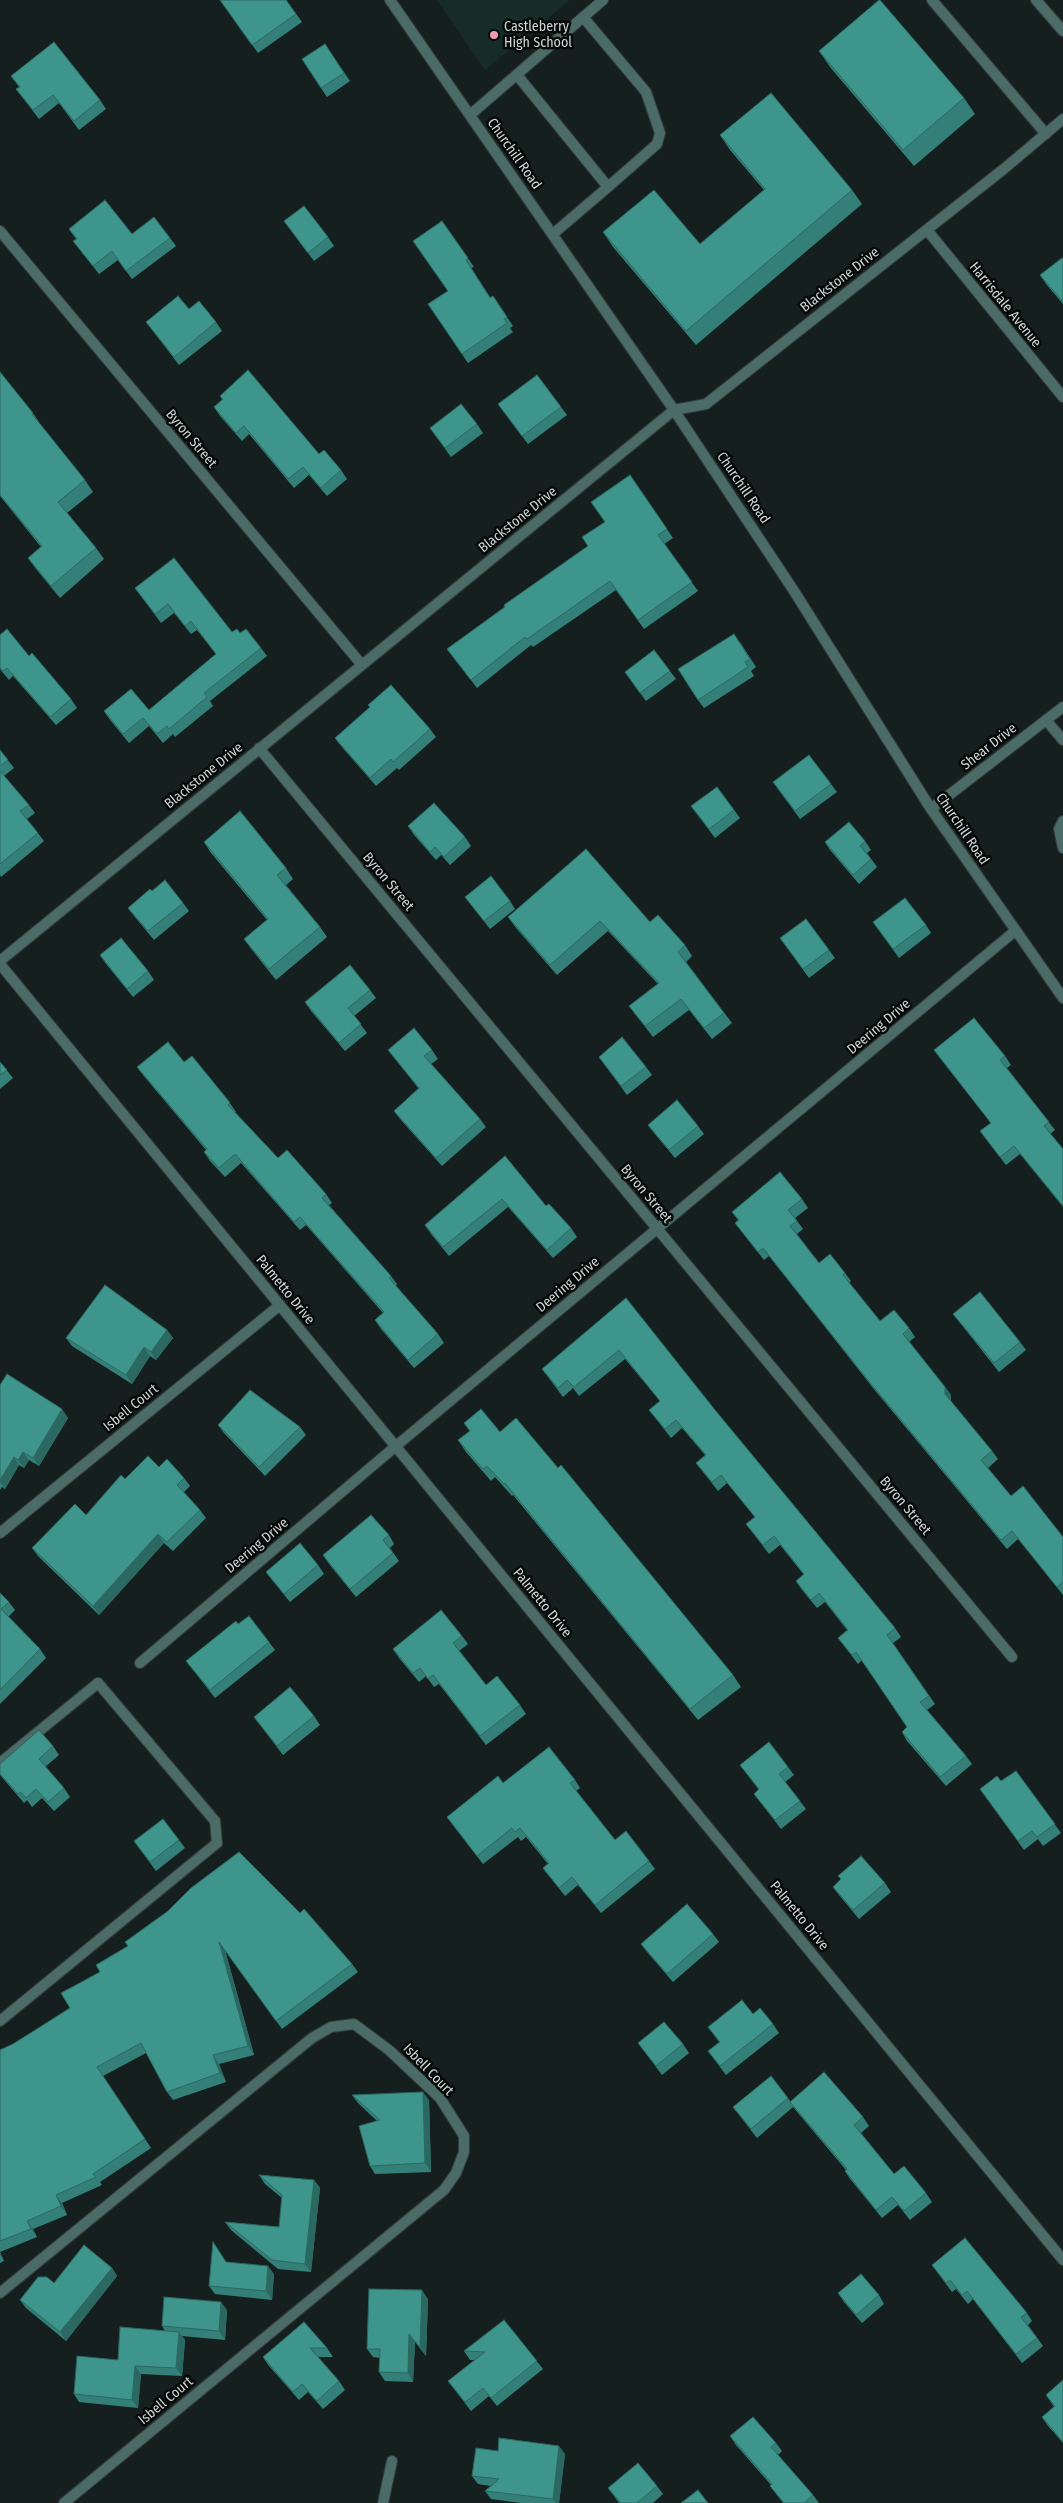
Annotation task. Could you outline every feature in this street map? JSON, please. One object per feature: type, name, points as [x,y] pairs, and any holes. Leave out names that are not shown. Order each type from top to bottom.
[{"type":"street","name":"Churchill Road","points":[[390,0],[674,410],[794,590],[931,809],[1063,998]]},
{"type":"street","points":[[470,115],[603,0]]},
{"type":"street","points":[[932,0],[1046,134]]},
{"type":"street","points":[[1036,0],[1063,31]]},
{"type":"street","points":[[553,234],[657,144],[660,133],[646,92],[583,17]]},
{"type":"street","points":[[516,75],[608,187]]},
{"type":"street","name":"Blackstone Drive","points":[[0,962],[674,410],[706,404],[1063,119]]},
{"type":"street","name":"Harrisdale Avenue","points":[[926,230],[1063,397]]},
{"type":"street","name":"Byron Street","points":[[0,231],[362,665]]},
{"type":"street","name":"Shear Drive","points":[[931,809],[1063,707]]},
{"type":"street","points":[[1046,720],[1063,740]]},
{"type":"street","name":"Byron Street","points":[[259,748],[1012,1657]]},
{"type":"street","points":[[1063,821],[1059,829],[1063,848]]},
{"type":"street","name":"Deering Drive","points":[[140,1664],[396,1446],[1015,931]]},
{"type":"street","name":"Palmetto Drive","points":[[0,962],[1063,2260]]},
{"type":"street","name":"Isbell Court","points":[[0,1533],[280,1305]]},
{"type":"street","points":[[0,1763],[98,1683],[215,1821],[217,1843],[0,2021]]},
{"type":"street","name":"Isbell Court","points":[[0,2293],[312,2038],[331,2027],[354,2024],[389,2050],[440,2098],[464,2136],[464,2152],[456,2174],[444,2190],[64,2503]]},
{"type":"street","points":[[383,2503],[392,2461]]},
{"type":"shaded area","name":"Castleberry High School","points":[[437,0],[570,0],[485,70]]},
{"type":"building","points":[[220,0],[286,0],[296,14],[252,45]]},
{"type":"building","points":[[879,0],[964,98],[903,150],[819,51]]},
{"type":"building","points":[[54,42],[100,100],[74,121],[53,95],[33,110],[16,89],[20,87],[11,76]]},
{"type":"building","points":[[325,44],[344,73],[321,88],[302,59]]},
{"type":"building","points":[[771,93],[852,190],[686,331],[603,232],[654,190],[700,244],[765,189],[720,135]]},
{"type":"building","points":[[105,200],[132,234],[154,217],[170,238],[126,271],[112,251],[93,266],[73,241],[77,239],[69,229]]},
{"type":"building","points":[[304,206],[328,237],[308,253],[284,221]]},
{"type":"building","points":[[442,221],[468,258],[466,260],[490,298],[493,296],[507,317],[504,319],[507,323],[462,354],[428,304],[448,291],[413,241]]},
{"type":"building","points":[[1063,259],[1063,302],[1040,275]]},
{"type":"building","points":[[178,296],[189,309],[199,301],[216,322],[174,357],[146,322]]},
{"type":"building","points":[[248,370],[319,454],[324,450],[341,470],[321,488],[303,467],[288,479],[244,426],[236,433],[214,407],[223,399],[220,396]]},
{"type":"building","points":[[0,372],[85,480],[58,502],[96,548],[51,586],[28,558],[42,546],[0,495]]},
{"type":"building","points":[[537,375],[561,407],[522,436],[498,404]]},
{"type":"building","points":[[461,404],[477,424],[445,448],[430,428]]},
{"type":"building","points":[[630,475],[667,529],[658,535],[692,582],[638,620],[610,581],[527,639],[525,637],[471,680],[447,649],[505,607],[504,605],[588,546],[582,537],[605,522],[591,502]]},
{"type":"building","points":[[174,558],[232,632],[237,629],[240,633],[246,629],[261,648],[204,693],[207,697],[169,729],[167,726],[157,734],[143,718],[123,734],[104,711],[131,689],[149,710],[216,654],[191,621],[185,626],[168,604],[155,614],[135,588]]},
{"type":"building","points":[[7,629],[29,656],[32,653],[71,699],[50,717],[7,668],[3,671],[0,668],[0,635]]},
{"type":"building","points":[[734,634],[750,659],[745,662],[748,667],[698,700],[678,669]]},
{"type":"building","points":[[654,650],[670,671],[640,693],[625,672]]},
{"type":"building","points":[[391,685],[430,729],[393,762],[391,759],[370,778],[335,738],[370,707],[368,705]]},
{"type":"building","points":[[0,750],[8,760],[0,766]]},
{"type":"building","points":[[809,755],[831,784],[795,811],[773,782]]},
{"type":"building","points":[[0,771],[29,805],[20,811],[38,833],[0,864]]},
{"type":"building","points":[[717,787],[734,810],[709,829],[691,806]]},
{"type":"building","points":[[434,803],[465,837],[444,857],[435,847],[430,852],[408,826]]},
{"type":"building","points":[[240,811],[286,868],[277,875],[320,927],[269,969],[244,939],[268,919],[204,842]]},
{"type":"building","points":[[849,822],[865,841],[860,846],[871,859],[853,875],[825,842]]},
{"type":"building","points":[[586,849],[650,922],[658,915],[685,945],[678,952],[724,1013],[704,1028],[681,999],[645,1026],[629,1006],[659,983],[600,921],[550,965],[508,917]]},
{"type":"building","points":[[491,876],[510,901],[484,921],[465,897]]},
{"type":"building","points":[[165,880],[183,903],[148,931],[128,908],[150,889],[152,891]]},
{"type":"building","points":[[905,898],[926,925],[893,949],[873,922]]},
{"type":"building","points":[[806,919],[829,950],[803,969],[780,938]]},
{"type":"building","points":[[121,938],[148,971],[127,989],[100,955]]},
{"type":"building","points":[[350,965],[370,990],[348,1008],[361,1024],[339,1043],[305,1002]]},
{"type":"building","points":[[974,1018],[1005,1056],[1000,1060],[1049,1122],[1044,1126],[1063,1149],[1063,1206],[1014,1146],[1000,1157],[980,1131],[991,1123],[934,1050]]},
{"type":"building","points":[[414,1028],[432,1050],[424,1056],[480,1119],[436,1158],[394,1111],[419,1088],[388,1050]]},
{"type":"building","points":[[622,1037],[646,1067],[621,1086],[599,1057]]},
{"type":"building","points":[[168,1042],[184,1062],[192,1056],[230,1103],[228,1105],[278,1158],[287,1150],[326,1194],[322,1198],[391,1276],[389,1278],[438,1334],[408,1360],[375,1320],[384,1312],[300,1217],[294,1222],[235,1154],[219,1168],[204,1152],[207,1149],[137,1067]]},
{"type":"building","points":[[0,1062],[7,1070],[0,1075]]},
{"type":"building","points":[[677,1100],[698,1126],[669,1150],[648,1125]]},
{"type":"building","points":[[505,1156],[546,1206],[549,1204],[571,1228],[547,1250],[502,1199],[443,1247],[425,1225]]},
{"type":"building","points":[[780,1172],[802,1199],[788,1210],[797,1221],[790,1226],[819,1263],[830,1254],[845,1273],[843,1275],[880,1321],[894,1310],[909,1328],[903,1334],[945,1387],[945,1394],[992,1451],[981,1460],[1011,1496],[1023,1486],[1063,1537],[1063,1582],[1057,1587],[1012,1531],[1001,1540],[867,1379],[763,1248],[758,1252],[735,1223],[739,1220],[732,1212]]},
{"type":"building","points":[[105,1285],[167,1330],[151,1352],[144,1347],[126,1375],[66,1338]]},
{"type":"building","points":[[980,1292],[1020,1342],[994,1363],[953,1314]]},
{"type":"building","points":[[626,1298],[715,1410],[895,1628],[887,1635],[929,1696],[920,1702],[966,1756],[940,1777],[902,1732],[907,1727],[856,1652],[852,1655],[838,1638],[848,1630],[819,1593],[811,1600],[796,1581],[804,1574],[774,1536],[763,1545],[746,1524],[755,1517],[721,1475],[712,1482],[696,1463],[706,1455],[676,1420],[665,1429],[649,1410],[660,1401],[619,1350],[574,1387],[567,1380],[558,1388],[542,1369]]},
{"type":"building","points":[[7,1374],[62,1409],[33,1458],[23,1452],[18,1460],[14,1457],[0,1480],[0,1385]]},
{"type":"building","points":[[250,1390],[300,1427],[259,1467],[218,1425]]},
{"type":"building","points":[[481,1409],[500,1432],[516,1418],[558,1468],[561,1465],[733,1675],[690,1709],[505,1483],[487,1466],[483,1469],[458,1440],[470,1431],[464,1423]]},
{"type":"building","points":[[148,1456],[159,1467],[167,1459],[184,1478],[177,1485],[200,1510],[167,1542],[158,1534],[93,1606],[32,1548],[75,1504],[86,1515],[121,1475],[125,1479]]},
{"type":"building","points":[[371,1515],[389,1535],[383,1540],[393,1553],[350,1589],[323,1555]]},
{"type":"building","points":[[300,1543],[318,1565],[284,1594],[266,1572]]},
{"type":"building","points":[[0,1593],[9,1602],[1,1609],[40,1649],[0,1690]]},
{"type":"building","points":[[441,1610],[462,1636],[453,1643],[486,1685],[497,1676],[520,1705],[480,1736],[433,1675],[428,1679],[420,1668],[413,1673],[393,1649]]},
{"type":"building","points":[[249,1616],[269,1642],[210,1690],[186,1661],[236,1621],[238,1624]]},
{"type":"building","points":[[290,1687],[314,1716],[277,1746],[254,1717]]},
{"type":"building","points":[[39,1730],[53,1746],[39,1759],[64,1788],[48,1802],[36,1789],[26,1798],[21,1792],[18,1794],[0,1774],[0,1764]]},
{"type":"building","points":[[769,1742],[788,1767],[779,1774],[800,1801],[775,1820],[754,1794],[759,1789],[740,1765]]},
{"type":"building","points":[[549,1747],[575,1780],[570,1783],[615,1840],[626,1831],[649,1861],[595,1905],[572,1877],[559,1888],[543,1868],[549,1863],[520,1828],[515,1832],[512,1828],[477,1856],[447,1817],[498,1776],[503,1783]]},
{"type":"building","points":[[1016,1771],[1055,1824],[1037,1837],[1032,1831],[1018,1841],[980,1789],[997,1776],[1001,1781]]},
{"type":"building","points":[[163,1819],[179,1840],[150,1862],[134,1841]]},
{"type":"building","points":[[239,1852],[300,1913],[304,1909],[352,1964],[276,2021],[219,1942],[248,2046],[213,2055],[220,2073],[167,2092],[141,2043],[97,2067],[145,2139],[93,2174],[96,2177],[56,2195],[61,2206],[27,2221],[31,2229],[0,2241],[0,2050],[13,2044],[70,2008],[61,1993],[100,1972],[96,1965],[128,1946],[125,1942],[168,1911],[191,1888]]},
{"type":"building","points":[[861,1856],[885,1883],[853,1910],[833,1887],[841,1879],[838,1876]]},
{"type":"building","points":[[687,1904],[713,1934],[667,1974],[641,1944]]},
{"type":"building","points":[[742,2000],[753,2014],[760,2008],[773,2024],[720,2066],[708,2051],[720,2042],[708,2027]]},
{"type":"building","points":[[664,2022],[683,2044],[656,2066],[638,2043]]},
{"type":"building","points":[[824,2072],[863,2117],[854,2125],[894,2174],[904,2166],[926,2193],[904,2211],[892,2197],[876,2210],[845,2171],[847,2169],[790,2102]]},
{"type":"building","points":[[771,2076],[788,2098],[751,2129],[733,2107]]},
{"type":"building","points":[[423,2092],[425,2163],[370,2166],[359,2126],[380,2120],[352,2095]]},
{"type":"building","points":[[259,2175],[314,2180],[305,2264],[272,2260],[225,2222],[279,2227],[282,2195]]},
{"type":"building","points":[[965,2238],[1027,2313],[1021,2317],[1037,2338],[1016,2354],[967,2291],[962,2295],[950,2280],[946,2283],[932,2265]]},
{"type":"building","points":[[213,2242],[226,2262],[268,2266],[266,2291],[209,2286]]},
{"type":"building","points":[[84,2245],[112,2268],[60,2332],[20,2300],[38,2277],[47,2277],[54,2283]]},
{"type":"building","points":[[861,2274],[879,2295],[856,2315],[838,2293]]},
{"type":"building","points":[[369,2289],[422,2290],[420,2347],[409,2334],[408,2373],[379,2372],[380,2349],[367,2349]]},
{"type":"building","points":[[164,2297],[221,2302],[219,2331],[162,2326]]},
{"type":"building","points":[[504,2320],[537,2361],[491,2398],[483,2388],[465,2402],[448,2381],[485,2352],[464,2351]]},
{"type":"building","points":[[304,2322],[327,2348],[310,2348],[339,2381],[317,2401],[302,2384],[293,2392],[263,2357]]},
{"type":"building","points":[[120,2327],[179,2332],[176,2368],[135,2366],[132,2400],[74,2394],[77,2356],[118,2360]]},
{"type":"building","points":[[1063,2380],[1063,2442],[1042,2417],[1055,2406],[1046,2395]]},
{"type":"building","points":[[753,2417],[776,2443],[771,2447],[813,2495],[804,2503],[784,2503],[770,2486],[772,2484],[730,2436]]},
{"type":"building","points":[[499,2438],[559,2446],[553,2499],[485,2491],[499,2479],[472,2476],[476,2448],[498,2451]]},
{"type":"building","points":[[638,2463],[657,2486],[637,2503],[621,2503],[608,2488]]},
{"type":"building","points":[[698,2490],[708,2503],[681,2503]]},
{"type":"place","name":"Castleberry High School","points":[[494,35]]}]
